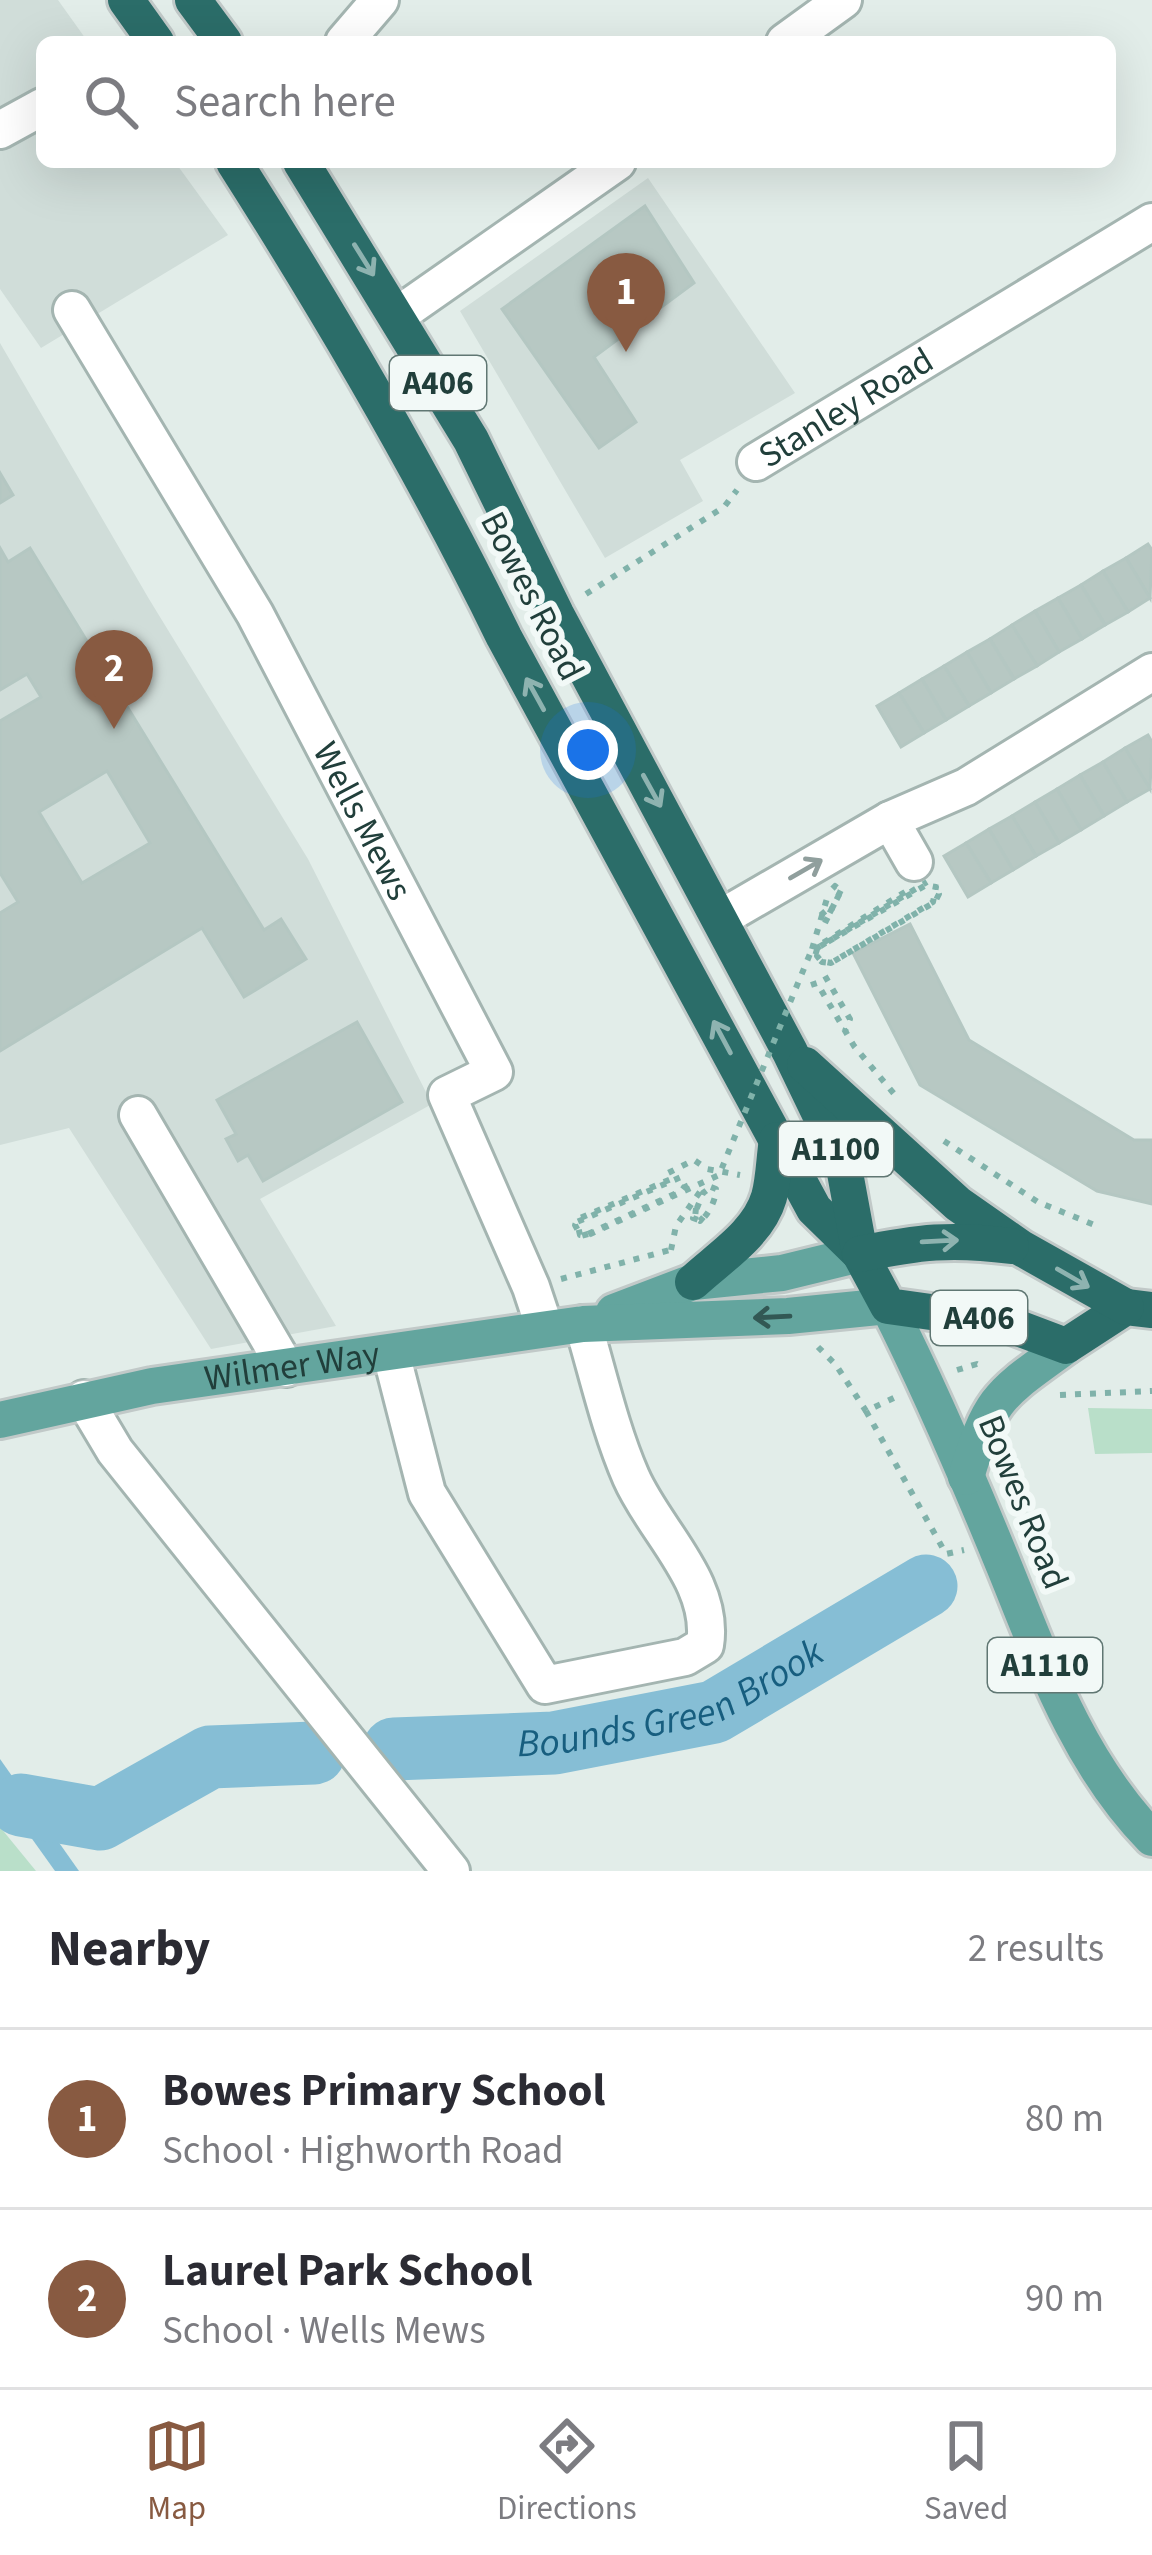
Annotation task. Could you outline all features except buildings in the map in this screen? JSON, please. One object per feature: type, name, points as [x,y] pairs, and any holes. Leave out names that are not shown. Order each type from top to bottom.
[{"type":"highway","points":[[125,0],[151,36]]},
{"type":"highway","points":[[193,0],[220,36]]},
{"type":"highway","name":"Bowes Road","points":[[239,168],[295,256],[457,541],[503,637],[814,1209],[860,1254]]},
{"type":"highway","name":"Bowes Road","points":[[305,168],[471,440],[556,614],[790,1052],[842,1162],[860,1254],[888,1306]]},
{"type":"highway","name":"Bowes Road","points":[[790,1052],[919,1172],[1021,1248],[1139,1309]]},
{"type":"highway","points":[[691,1265],[748,1233],[759,1218],[769,1196],[777,1140]]},
{"type":"highway","points":[[860,1254],[927,1240],[959,1239],[1021,1248]]},
{"type":"highway","name":"A406","points":[[888,1306],[1002,1322],[1066,1346],[1139,1309]]},
{"type":"main road","name":"Wilmer Way","points":[[583,1324],[691,1265],[782,1273],[860,1254]]},
{"type":"main road","name":"Wilmer Way","points":[[0,1420],[84,1399],[583,1324],[788,1316],[888,1306]]},
{"type":"main road","name":"Bowes Road","points":[[888,1306],[938,1404],[1065,1713],[1098,1772],[1152,1838]]},
{"type":"main road","points":[[967,1477],[984,1418],[1006,1388],[1066,1346]]},
{"type":"street","points":[[349,36],[380,0]]},
{"type":"street","points":[[792,36],[843,0]]},
{"type":"street","points":[[0,130],[36,110]]},
{"type":"street","points":[[398,315],[608,168]]},
{"type":"street","name":"Stanley Road","points":[[756,462],[1152,222]]},
{"type":"street","name":"Wells Mews","points":[[72,310],[255,614],[494,1072],[447,1095],[545,1329]]},
{"type":"street","points":[[721,918],[890,820],[966,787],[1152,672]]},
{"type":"street","points":[[890,820],[919,871]]},
{"type":"street","points":[[138,1115],[286,1368]]},
{"type":"street","points":[[392,1353],[427,1493],[545,1685],[685,1657],[705,1646],[709,1621],[702,1597],[631,1478],[583,1324]]},
{"type":"street","points":[[84,1399],[115,1451],[451,1871]]},
{"type":"path","name":"Stanley Road","points":[[556,614],[724,508],[756,462]]},
{"type":"path","points":[[815,948],[927,882],[937,885],[934,902],[831,963],[815,956],[818,946],[919,871]]},
{"type":"path","points":[[926,884],[936,887],[933,902],[831,963],[821,962],[815,948],[926,884]]},
{"type":"path","points":[[825,912],[827,918],[832,914],[841,891],[835,886],[830,891]]},
{"type":"path","points":[[707,1168],[694,1215],[700,1222],[715,1196],[718,1174],[815,948],[825,912],[841,895]]},
{"type":"path","points":[[825,912],[825,923]]},
{"type":"path","points":[[825,976],[850,1019],[845,1031]]},
{"type":"path","points":[[812,985],[818,983],[845,1031],[902,1104]]},
{"type":"path","points":[[944,1140],[1038,1202],[1097,1226]]},
{"type":"path","points":[[718,1174],[586,1236],[580,1235],[575,1226],[681,1178],[685,1186],[662,1199],[588,1234],[581,1236],[575,1226],[578,1220],[670,1179],[668,1173],[694,1160],[707,1168],[752,1177]]},
{"type":"path","points":[[671,1250],[676,1226],[704,1189],[711,1186],[716,1189],[701,1220],[693,1218],[693,1213],[704,1189]]},
{"type":"path","points":[[531,1287],[671,1250]]},
{"type":"path","points":[[671,1250],[691,1265]]},
{"type":"path","points":[[802,1341],[817,1346],[836,1365],[946,1554]]},
{"type":"path","points":[[961,1368],[977,1364],[991,1372]]},
{"type":"path","points":[[1050,1400],[1065,1393],[1152,1390]]},
{"type":"path","points":[[866,1411],[890,1400]]},
{"type":"shaded area","points":[[0,0],[58,0],[84,36],[36,36],[36,168],[179,168],[228,235],[41,348],[0,289]]},
{"type":"shaded area","points":[[648,178],[795,393],[680,460],[703,501],[605,558],[460,311]]},
{"type":"shaded area","points":[[0,343],[308,859],[432,1104],[260,1199],[336,1326],[211,1349],[69,1128],[0,1145]]},
{"type":"green space","points":[[1088,1408],[1152,1409],[1152,1453],[1095,1454]]},
{"type":"green space","points":[[0,1827],[36,1871],[0,1871]]},
{"type":"water","points":[[0,1759],[79,1871],[55,1871],[0,1794]]},
{"type":"waterway","name":"Bounds Green Brook","points":[[394,1749],[554,1743],[714,1712],[926,1586]]},
{"type":"waterway","name":"Bounds Green Brook","points":[[21,1805],[100,1819],[210,1757],[314,1753]]},
{"type":"place","name":"Bowes Primary School","points":[[626,352]]},
{"type":"place","name":"Laurel Park School","points":[[114,729]]}]
